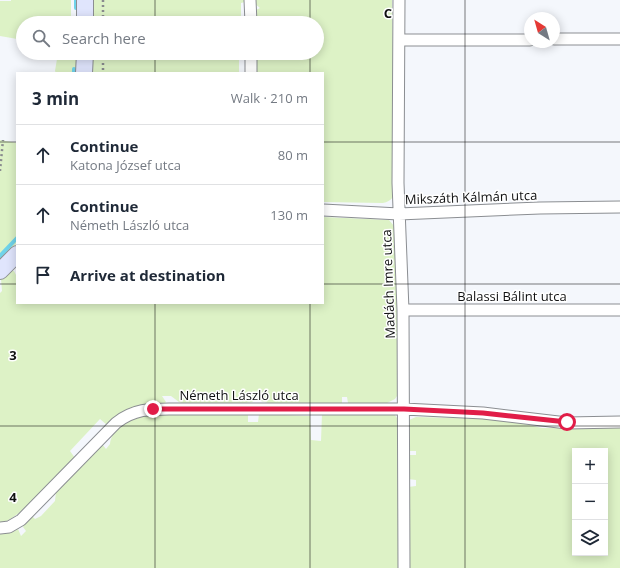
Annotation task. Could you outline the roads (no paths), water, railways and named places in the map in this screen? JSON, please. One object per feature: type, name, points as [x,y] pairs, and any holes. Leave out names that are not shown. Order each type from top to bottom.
[{"type":"street","points":[[85,0],[85,16]]},
{"type":"street","points":[[250,0],[251,16]]},
{"type":"street","name":"Madách Imre utca","points":[[399,0],[400,214],[404,409],[404,568]]},
{"type":"street","points":[[560,39],[620,39]]},
{"type":"street","points":[[399,40],[524,40]]},
{"type":"street","points":[[84,60],[84,72]]},
{"type":"street","points":[[251,60],[251,72]]},
{"type":"street","name":"Mikszáth Kálmán utca","points":[[324,210],[400,214],[540,208],[620,207]]},
{"type":"street","points":[[0,271],[16,255]]},
{"type":"street","name":"Balassi Bálint utca","points":[[403,310],[620,310]]},
{"type":"street","name":"Németh László utca","points":[[0,528],[9,527],[21,520],[116,423],[132,413],[143,410],[404,409],[483,413],[567,422],[620,422]]},
{"type":"waterway","points":[[76,0],[76,8]]},
{"type":"waterway","points":[[0,256],[16,239]]}]
